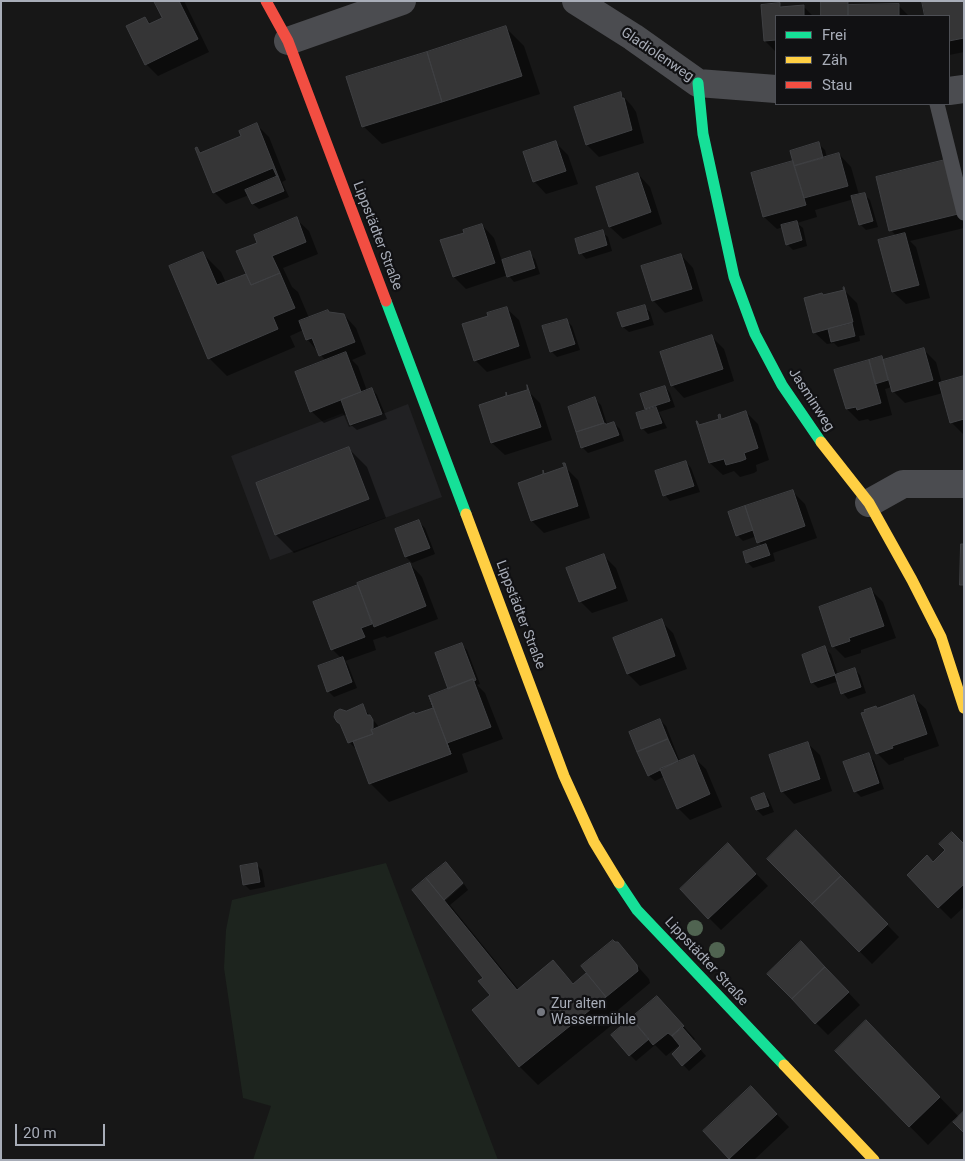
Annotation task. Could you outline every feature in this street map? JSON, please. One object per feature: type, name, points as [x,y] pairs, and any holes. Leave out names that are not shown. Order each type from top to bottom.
[{"type":"street","name":"Lippstädter Straße","points":[[266,1],[288,41],[564,776],[594,842],[638,910],[687,965],[874,1160]]},
{"type":"street","points":[[288,41],[402,1]]},
{"type":"street","name":"Gladiolenweg","points":[[576,1],[633,37],[698,83],[775,89]]},
{"type":"street","name":"Jasminweg","points":[[698,83],[703,134],[734,277],[755,334],[782,385],[816,436],[869,504],[912,580],[942,637],[962,695],[964,708]]},
{"type":"street","points":[[950,91],[964,89]]},
{"type":"street","points":[[869,504],[903,484],[964,484]]},
{"type":"lane","points":[[937,105],[964,213]]},
{"type":"shaded area","points":[[408,404],[442,497],[270,560],[231,456],[343,413],[349,427]]},
{"type":"shaded area","points":[[386,863],[498,1160],[253,1160],[271,1106],[243,1098],[224,968],[226,930],[232,900]]},
{"type":"building","points":[[154,1],[179,1],[198,39],[145,65],[126,26],[145,17],[149,24],[162,18]]},
{"type":"building","points":[[821,1],[848,1],[848,15],[821,15]]},
{"type":"building","points":[[922,1],[964,1],[964,38],[950,41],[950,15],[925,15]]},
{"type":"building","points":[[780,3],[780,7],[804,5],[804,15],[775,15],[775,40],[764,41],[761,5]]},
{"type":"building","points":[[899,4],[899,15],[848,15],[848,5]]},
{"type":"building","points":[[506,26],[522,76],[442,102],[427,52]]},
{"type":"building","points":[[427,52],[442,102],[362,127],[346,77]]},
{"type":"building","points":[[621,92],[632,130],[586,145],[574,107]]},
{"type":"building","points":[[257,123],[278,176],[273,168],[213,193],[195,148],[197,147],[200,153],[241,136],[239,131]]},
{"type":"building","points":[[556,141],[566,171],[533,182],[523,152]]},
{"type":"building","points":[[819,142],[823,158],[794,166],[790,151]]},
{"type":"building","points":[[839,153],[848,186],[804,198],[794,166]]},
{"type":"building","points":[[945,160],[958,214],[889,231],[876,177]]},
{"type":"building","points":[[793,161],[806,205],[763,217],[751,173]]},
{"type":"building","points":[[638,173],[651,212],[609,227],[596,187]]},
{"type":"building","points":[[278,176],[284,191],[252,204],[245,190]]},
{"type":"building","points":[[865,193],[873,221],[859,225],[851,196]]},
{"type":"building","points":[[297,217],[306,242],[272,256],[280,273],[251,285],[236,251],[257,243],[254,235]]},
{"type":"building","points":[[797,221],[802,240],[786,245],[781,225]]},
{"type":"building","points":[[482,224],[495,263],[453,277],[440,240],[464,233],[463,230]]},
{"type":"building","points":[[603,230],[607,245],[579,254],[575,239]]},
{"type":"building","points":[[905,233],[919,285],[892,292],[878,240]]},
{"type":"building","points":[[530,251],[535,268],[507,277],[502,260]]},
{"type":"building","points":[[203,252],[217,285],[246,274],[251,285],[280,273],[295,308],[273,317],[278,329],[208,359],[169,266]]},
{"type":"building","points":[[681,254],[692,289],[652,301],[641,266]]},
{"type":"building","points":[[844,287],[853,322],[813,333],[804,298],[844,290]]},
{"type":"building","points":[[645,305],[649,319],[622,327],[617,313]]},
{"type":"building","points":[[507,307],[519,346],[474,361],[462,324],[488,316],[487,313]]},
{"type":"building","points":[[328,310],[329,312],[344,314],[355,342],[319,356],[312,338],[306,340],[299,321]]},
{"type":"building","points":[[567,319],[575,344],[550,352],[542,326]]},
{"type":"building","points":[[852,323],[855,336],[831,342],[828,329]]},
{"type":"building","points":[[712,335],[723,369],[671,386],[660,352]]},
{"type":"building","points":[[924,348],[933,380],[892,392],[883,360]]},
{"type":"building","points":[[346,352],[361,392],[310,412],[295,372]]},
{"type":"building","points":[[882,356],[888,380],[875,384],[869,360]]},
{"type":"building","points":[[869,360],[881,403],[857,410],[856,407],[846,409],[834,370]]},
{"type":"building","points":[[964,376],[964,419],[950,423],[939,383]]},
{"type":"building","points":[[527,385],[541,427],[491,443],[479,405],[506,396],[506,392],[507,396],[527,390]]},
{"type":"building","points":[[665,386],[670,401],[645,409],[640,394]]},
{"type":"building","points":[[372,388],[382,414],[350,425],[341,400]]},
{"type":"building","points":[[595,397],[604,423],[576,432],[568,407]]},
{"type":"building","points":[[656,407],[662,423],[641,429],[636,413]]},
{"type":"building","points":[[746,411],[758,448],[744,453],[746,459],[741,461],[726,465],[724,459],[709,463],[696,421],[699,425],[719,419],[718,415],[720,414],[721,419]]},
{"type":"building","points":[[614,422],[619,435],[581,448],[576,432],[604,423]]},
{"type":"building","points":[[349,447],[369,499],[275,535],[256,483]]},
{"type":"building","points":[[686,461],[694,486],[663,496],[655,471]]},
{"type":"building","points":[[563,463],[565,463],[578,506],[531,521],[518,483],[543,474],[543,470],[544,474],[564,467]]},
{"type":"building","points":[[793,490],[805,526],[757,543],[745,506]]},
{"type":"building","points":[[745,506],[753,530],[736,536],[728,512]]},
{"type":"building","points":[[419,520],[430,548],[405,557],[395,529]]},
{"type":"building","points":[[766,544],[770,555],[746,563],[743,552]]},
{"type":"building","points":[[961,544],[964,544],[964,585],[960,585]]},
{"type":"building","points":[[604,554],[616,588],[579,602],[566,568]]},
{"type":"building","points":[[410,563],[426,606],[374,627],[357,583]]},
{"type":"building","points":[[358,585],[372,624],[361,628],[365,637],[331,650],[313,602]]},
{"type":"building","points":[[871,588],[884,626],[849,638],[850,641],[832,647],[819,607]]},
{"type":"building","points":[[662,619],[675,656],[627,674],[613,638]]},
{"type":"building","points":[[462,643],[476,680],[474,681],[473,679],[448,689],[435,653]]},
{"type":"building","points":[[825,646],[835,675],[811,683],[802,655]]},
{"type":"building","points":[[343,657],[352,682],[327,692],[318,666]]},
{"type":"building","points":[[855,668],[861,687],[841,694],[835,675]]},
{"type":"building","points":[[473,679],[491,727],[447,743],[451,754],[429,696]]},
{"type":"building","points":[[914,695],[927,734],[892,746],[893,748],[876,754],[861,713],[865,712],[864,710],[876,706],[877,708]]},
{"type":"building","points":[[429,696],[451,754],[369,784],[353,741],[373,734],[371,730],[414,712],[415,714],[433,708]]},
{"type":"building","points":[[363,704],[367,715],[370,715],[373,720],[373,728],[371,729],[373,734],[348,743],[340,724],[334,717],[335,712],[340,709],[346,711]]},
{"type":"building","points":[[660,719],[668,739],[637,752],[629,732]]},
{"type":"building","points":[[668,739],[678,761],[648,776],[637,752]]},
{"type":"building","points":[[808,742],[820,779],[781,792],[769,755]]},
{"type":"building","points":[[869,753],[879,783],[854,792],[843,762]]},
{"type":"building","points":[[694,755],[710,794],[677,809],[660,769]]},
{"type":"building","points":[[764,793],[769,806],[756,810],[751,798]]},
{"type":"building","points":[[796,830],[841,876],[812,904],[767,859]]},
{"type":"building","points":[[952,832],[964,844],[964,884],[938,908],[907,875],[927,855],[933,862],[945,850],[939,844]]},
{"type":"building","points":[[728,843],[756,874],[708,919],[680,889]]},
{"type":"building","points":[[446,862],[463,883],[444,900],[426,878]]},
{"type":"building","points":[[257,863],[260,882],[243,885],[240,866]]},
{"type":"building","points":[[841,876],[888,924],[859,952],[812,904]]},
{"type":"building","points":[[426,878],[517,990],[553,960],[573,984],[586,973],[606,997],[519,1067],[472,1010],[490,995],[478,981],[483,978],[412,890]]},
{"type":"building","points":[[613,940],[618,942],[637,965],[638,971],[606,997],[581,966]]},
{"type":"building","points":[[801,941],[825,967],[792,999],[767,974]]},
{"type":"building","points":[[825,967],[849,992],[815,1024],[792,999]]},
{"type":"building","points":[[657,996],[684,1026],[672,1036],[668,1033],[653,1045],[631,1018]]},
{"type":"building","points":[[631,1018],[649,1039],[629,1056],[611,1035]]},
{"type":"building","points":[[866,1020],[940,1097],[909,1127],[835,1051]]},
{"type":"building","points":[[682,1027],[701,1049],[682,1066],[672,1054],[680,1046],[672,1036]]},
{"type":"building","points":[[751,1086],[777,1114],[729,1159],[703,1131]]},
{"type":"building","points":[[964,1111],[964,1133],[953,1122]]},
{"type":"traffic: fast","points":[[698,83],[703,134],[734,277],[755,334],[782,385],[821,442]]},
{"type":"traffic: fast","points":[[386,301],[466,514]]},
{"type":"traffic: fast","points":[[619,883],[637,910],[784,1065]]},
{"type":"traffic: slow","points":[[821,442],[869,503],[912,580],[941,637],[964,708]]},
{"type":"traffic: slow","points":[[466,514],[564,776],[594,842],[619,883]]},
{"type":"traffic: slow","points":[[784,1065],[874,1160]]},
{"type":"traffic: jam","points":[[266,1],[288,41],[386,301]]},
{"type":"place","name":"Zur alten Wassermühle","points":[[541,1012]]}]
